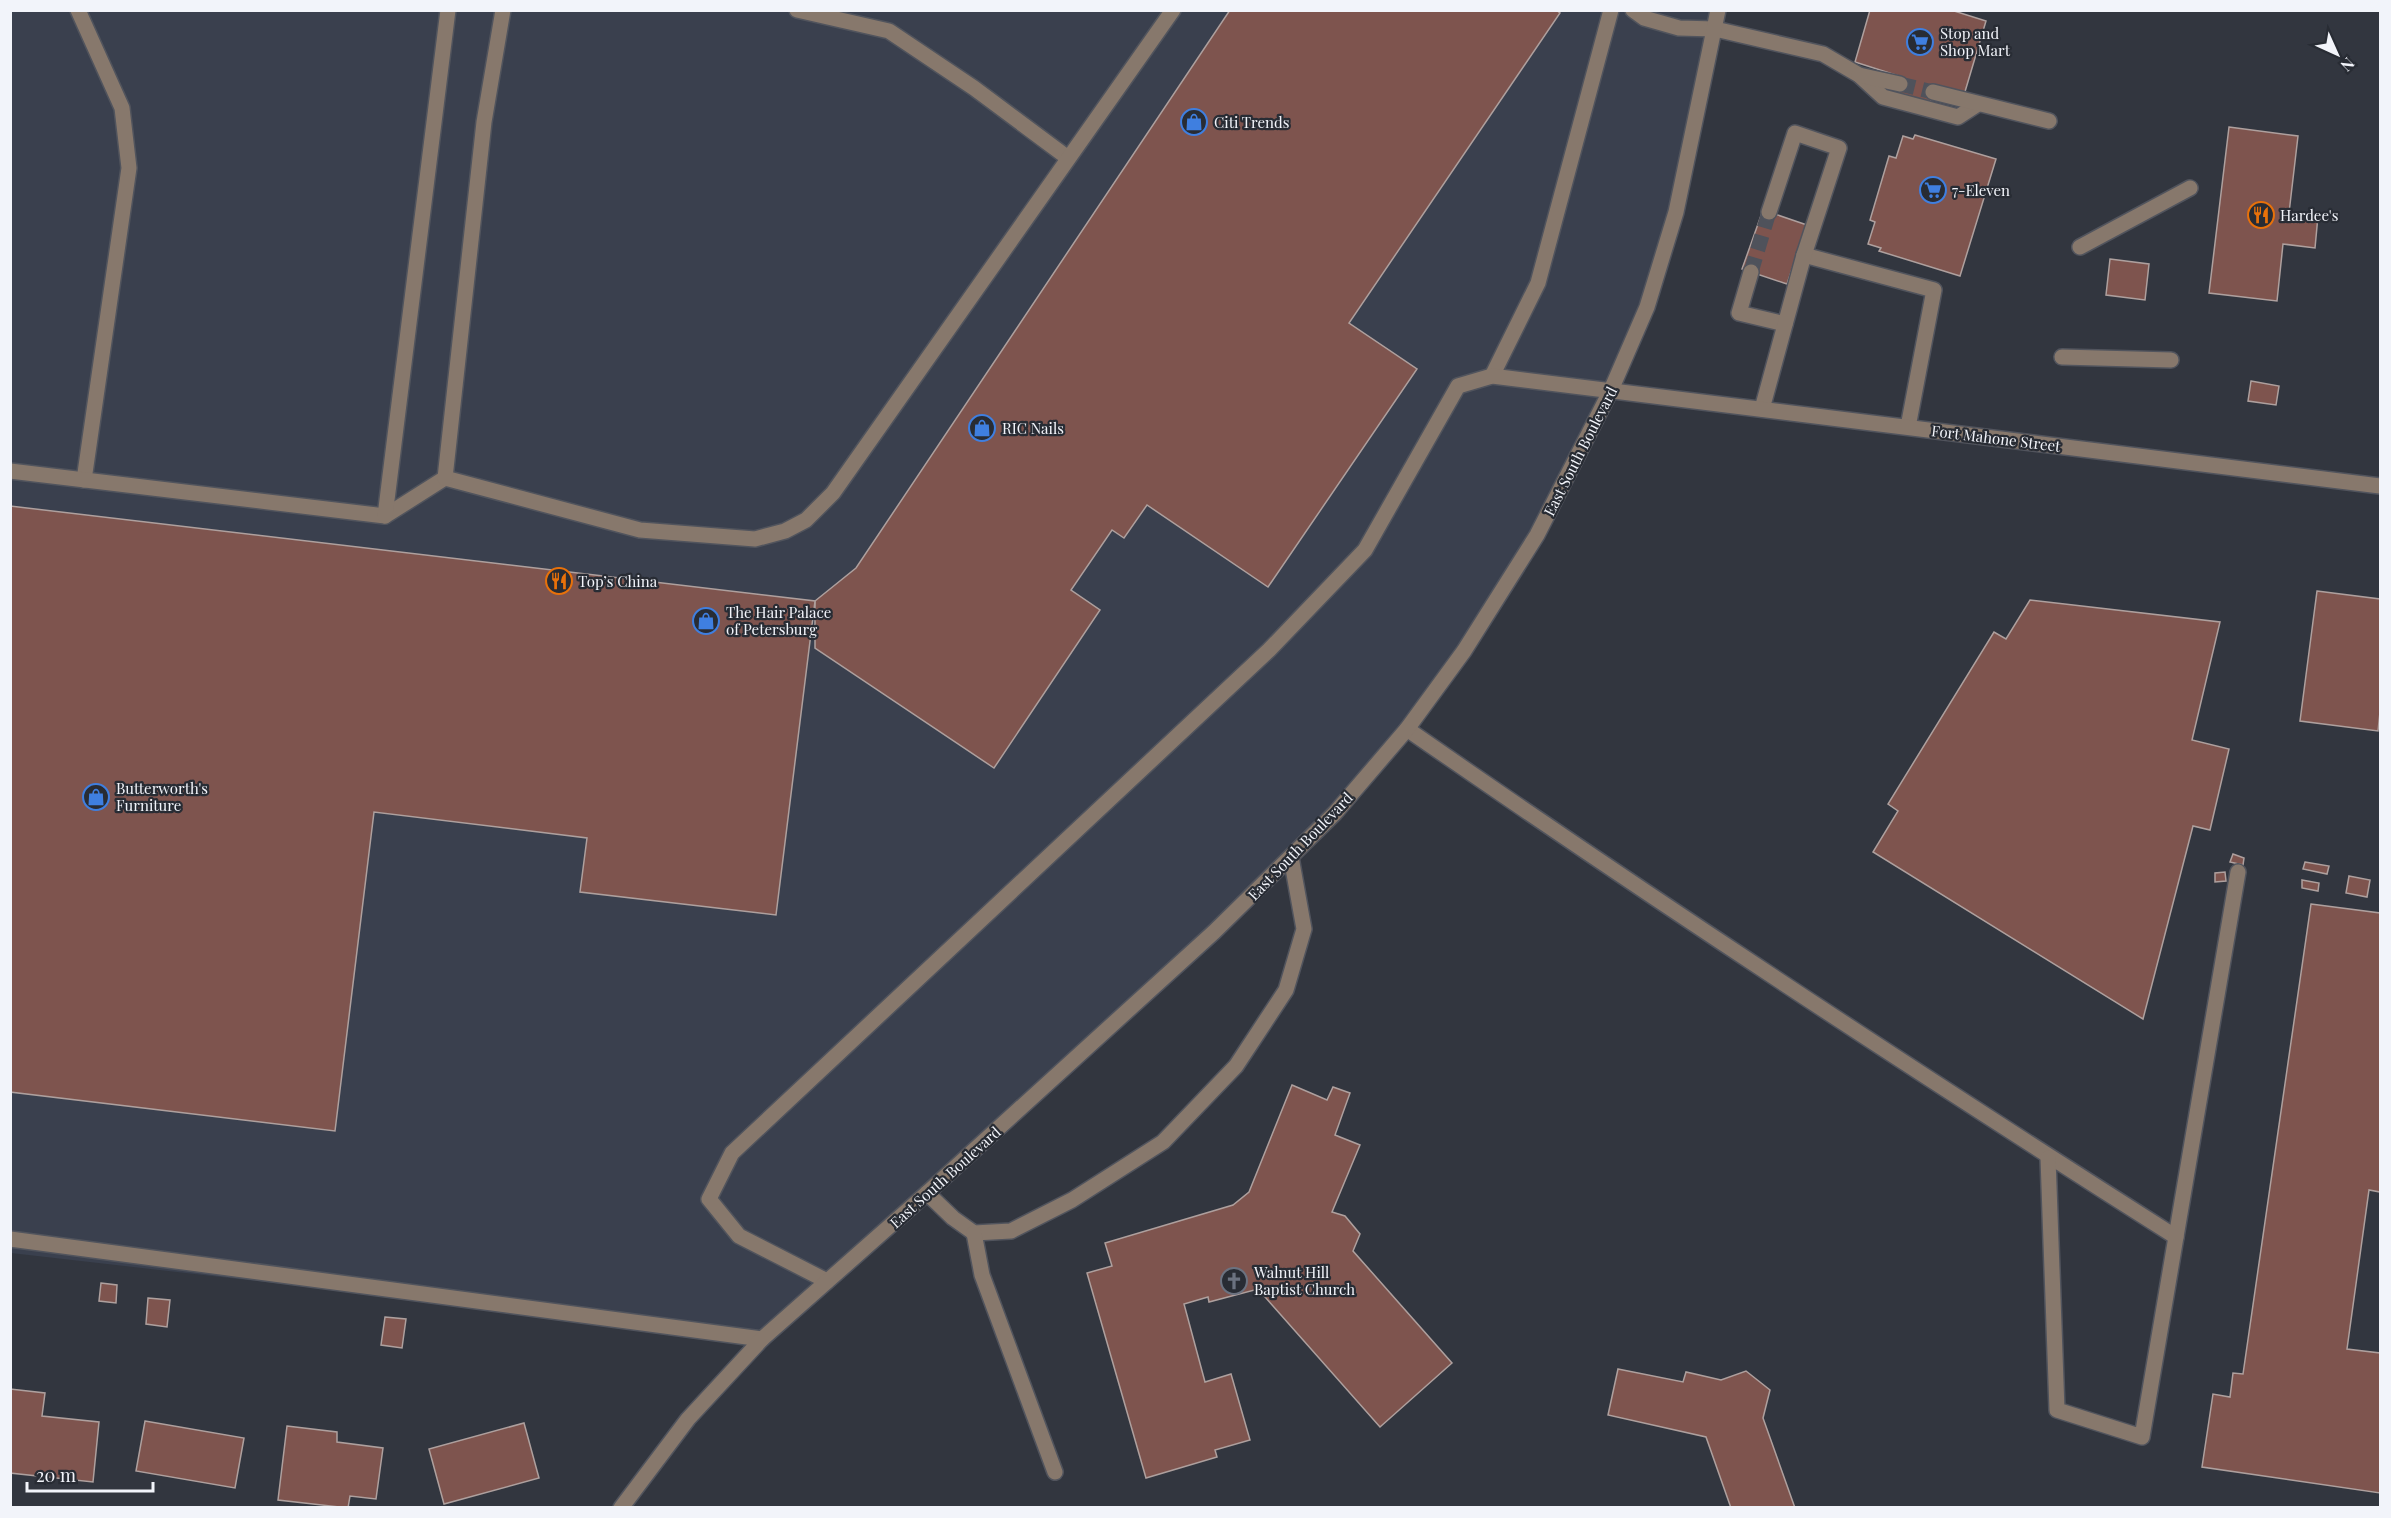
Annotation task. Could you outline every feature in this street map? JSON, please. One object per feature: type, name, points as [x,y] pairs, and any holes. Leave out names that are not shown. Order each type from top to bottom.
[{"type":"street","points":[[78,10],[122,108],[129,168],[84,480]]},
{"type":"street","points":[[385,516],[448,10]]},
{"type":"street","points":[[445,478],[484,122],[503,10]]},
{"type":"street","points":[[797,10],[889,31],[974,88],[1068,158]]},
{"type":"street","points":[[10,471],[385,516],[445,478],[640,530],[755,539],[785,531],[806,520],[833,493],[1173,10]]},
{"type":"street","points":[[827,1281],[739,1236],[709,1199],[732,1153],[1269,650],[1365,550],[1458,386],[1492,376],[1538,284],[1611,10]]},
{"type":"street","points":[[1633,10],[1644,18],[1679,28],[1715,29],[1824,54],[1859,75],[1883,97],[1958,117],[1978,104]]},
{"type":"street","name":"East South Boulevard","points":[[621,1508],[688,1419],[762,1339],[927,1193],[1214,932],[1335,813],[1407,729],[1464,651],[1537,536],[1611,390],[1647,307],[1676,212],[1718,10]]},
{"type":"street","points":[[1859,75],[1900,84]]},
{"type":"street","points":[[1933,92],[2049,121]]},
{"type":"street","points":[[1762,409],[1804,255],[1839,148],[1794,133],[1769,212]]},
{"type":"street","points":[[2080,248],[2190,188]]},
{"type":"street","points":[[1804,255],[1935,290],[1908,427]]},
{"type":"street","points":[[1751,272],[1739,313],[1785,324]]},
{"type":"street","points":[[2062,357],[2171,360]]},
{"type":"street","name":"Fort Mahone Street","points":[[1492,376],[2380,486]]},
{"type":"street","points":[[1407,729],[1556,832],[2048,1158],[2176,1237]]},
{"type":"street","points":[[927,1193],[953,1218],[974,1233],[1011,1231],[1072,1200],[1163,1142],[1236,1066],[1286,990],[1304,929],[1291,857]]},
{"type":"street","points":[[2048,1158],[2057,1410],[2142,1437],[2238,872]]},
{"type":"street","points":[[974,1233],[982,1275],[1055,1472]]},
{"type":"street","points":[[10,1239],[762,1339]]},
{"type":"shaded area","points":[[11,11],[1713,11],[1676,212],[1647,307],[1537,535],[1407,729],[1335,813],[762,1339],[11,1253]]},
{"type":"building","points":[[1230,10],[1556,10],[1560,13],[1349,323],[1417,369],[1268,587],[1147,505],[1124,538],[1112,530],[1071,590],[1100,610],[994,768],[815,648],[815,601],[856,568]]},
{"type":"building","name":"Stop and Shop Mart","points":[[1870,10],[1951,10],[1986,21],[1964,95],[1935,87],[1929,106],[1896,97],[1902,77],[1855,62]]},
{"type":"building","name":"Hardee's","points":[[2229,127],[2298,136],[2289,213],[2318,216],[2315,248],[2283,244],[2277,301],[2209,293]]},
{"type":"building","name":"7-Eleven","points":[[1915,135],[1996,159],[1960,276],[1879,251],[1881,248],[1868,244],[1875,222],[1870,220],[1889,156],[1896,158],[1903,136],[1913,139]]},
{"type":"building","points":[[1763,210],[1807,225],[1787,284],[1742,269]]},
{"type":"building","points":[[2110,259],[2149,264],[2145,300],[2106,295]]},
{"type":"building","points":[[2251,381],[2279,386],[2276,405],[2248,401]]},
{"type":"building","points":[[10,506],[815,601],[776,915],[580,892],[587,838],[374,812],[335,1131],[10,1092]]},
{"type":"building","points":[[2317,591],[2380,599],[2378,731],[2300,721]]},
{"type":"building","points":[[2030,600],[2220,622],[2192,740],[2229,749],[2210,830],[2193,826],[2143,1019],[1873,852],[1898,811],[1888,804],[1994,632],[2006,639]]},
{"type":"building","points":[[2233,854],[2244,858],[2243,865],[2230,862]]},
{"type":"building","points":[[2305,862],[2329,866],[2327,874],[2303,869]]},
{"type":"building","points":[[2225,872],[2226,881],[2215,882],[2215,873]]},
{"type":"building","points":[[2349,876],[2370,880],[2367,897],[2346,893]]},
{"type":"building","points":[[2302,880],[2319,883],[2318,891],[2302,888]]},
{"type":"building","points":[[2311,904],[2380,913],[2380,1192],[2369,1190],[2347,1349],[2380,1353],[2380,1493],[2202,1467],[2213,1394],[2230,1397],[2233,1373],[2243,1374]]},
{"type":"building","name":"Walnut Hill Baptist Church","points":[[1292,1085],[1327,1100],[1333,1087],[1350,1093],[1335,1135],[1360,1145],[1332,1212],[1345,1216],[1360,1234],[1353,1251],[1452,1363],[1380,1427],[1258,1289],[1209,1302],[1208,1297],[1184,1304],[1205,1382],[1231,1374],[1250,1440],[1215,1450],[1217,1457],[1146,1478],[1087,1273],[1112,1266],[1105,1243],[1233,1205],[1249,1192]]},
{"type":"building","points":[[101,1283],[117,1285],[116,1303],[99,1301]]},
{"type":"building","points":[[148,1298],[170,1300],[167,1327],[146,1324]]},
{"type":"building","points":[[385,1317],[406,1319],[402,1348],[381,1345]]},
{"type":"building","points":[[1618,1369],[1683,1382],[1686,1372],[1721,1380],[1746,1371],[1770,1390],[1763,1418],[1795,1508],[1731,1508],[1706,1437],[1608,1415]]},
{"type":"building","points":[[10,1389],[45,1393],[42,1416],[99,1422],[93,1482],[10,1473]]},
{"type":"building","points":[[145,1421],[244,1438],[235,1488],[136,1471]]},
{"type":"building","points":[[524,1423],[539,1478],[444,1504],[429,1449]]},
{"type":"building","points":[[287,1426],[337,1432],[337,1442],[383,1448],[376,1499],[350,1496],[348,1508],[278,1500]]},
{"type":"tunnel","points":[[1900,84],[1933,92]]},
{"type":"tunnel","points":[[1751,272],[1769,212]]},
{"type":"place","name":"Stop and Shop Mart","points":[[1920,42]]},
{"type":"place","name":"Citi Trends","points":[[1194,122]]},
{"type":"place","name":"7-Eleven","points":[[1933,190]]},
{"type":"place","name":"Hardee's","points":[[2261,215]]},
{"type":"place","name":"RIC Nails","points":[[982,428]]},
{"type":"place","name":"Top’s China","points":[[559,581]]},
{"type":"place","name":"The Hair Palace of Petersburg","points":[[706,621]]},
{"type":"place","name":"Butterworth's Furniture","points":[[96,797]]},
{"type":"place","name":"Walnut Hill Baptist Church","points":[[1234,1281]]}]
